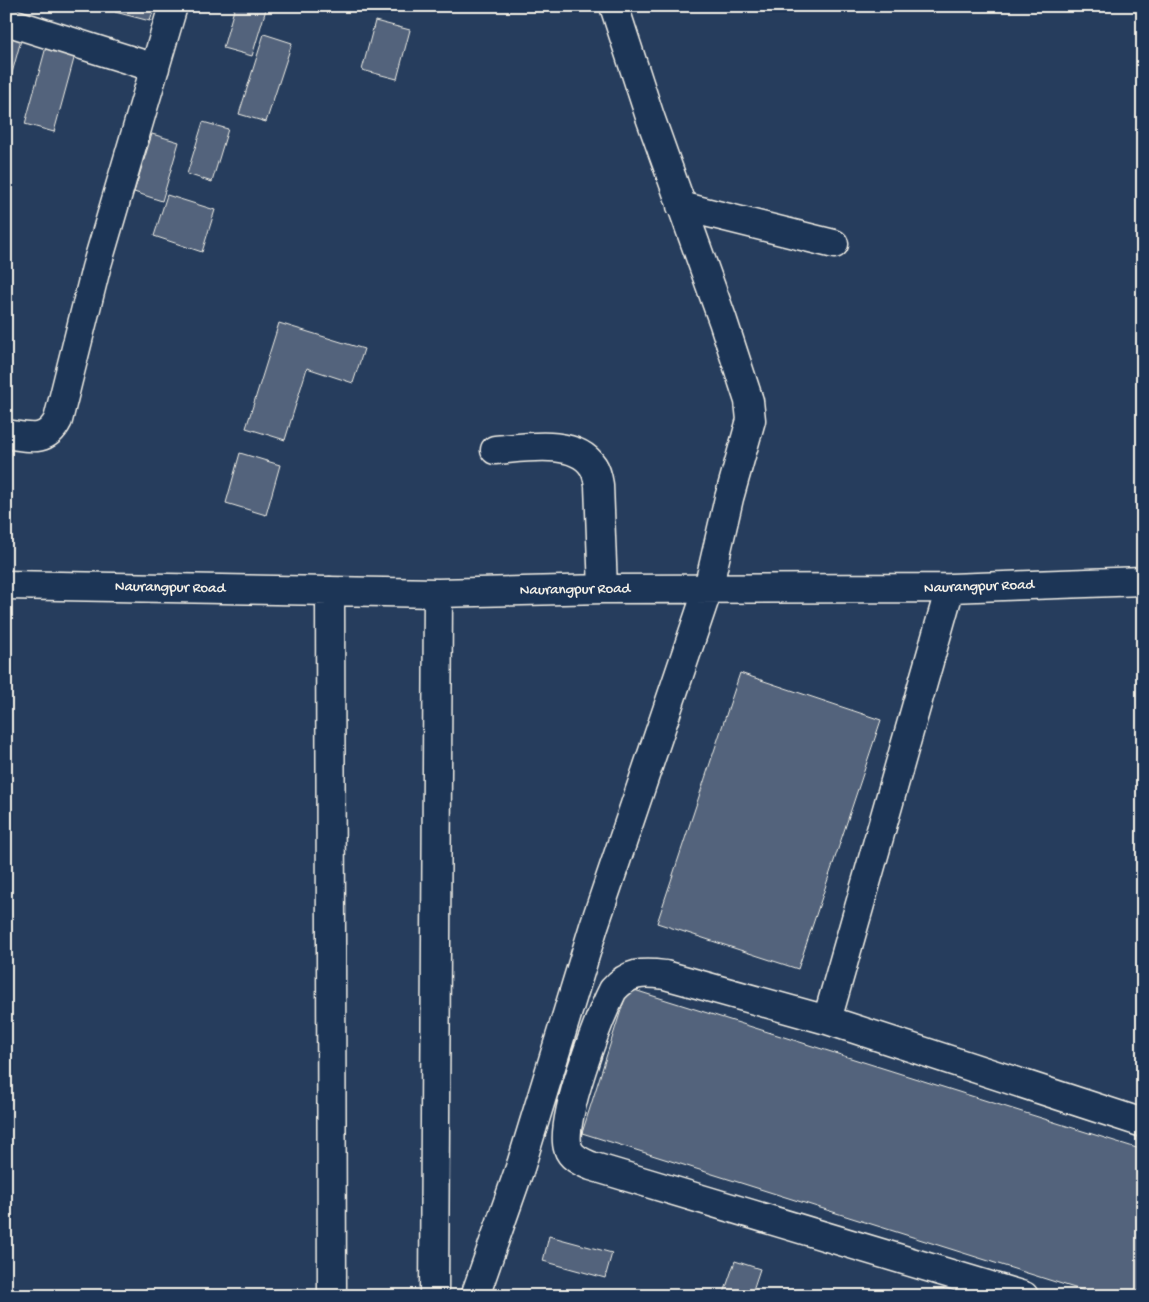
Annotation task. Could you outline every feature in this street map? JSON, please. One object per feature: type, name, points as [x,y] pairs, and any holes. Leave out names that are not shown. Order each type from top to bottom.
[{"type":"street","points":[[6,434],[40,438],[54,428],[58,420],[96,268],[173,6]]},
{"type":"street","points":[[475,1296],[521,1164],[594,926],[708,589],[729,498],[749,429],[751,412],[723,321],[650,117],[614,6]]},
{"type":"street","points":[[6,21],[155,68]]},
{"type":"street","points":[[681,206],[834,244]]},
{"type":"street","points":[[495,450],[548,447],[566,449],[579,454],[592,464],[595,468],[599,485],[603,589]]},
{"type":"street","name":"Naurangpur Road","points":[[6,585],[438,593],[603,589],[950,588],[1143,581]]},
{"type":"street","points":[[826,1020],[950,588]]},
{"type":"street","points":[[330,591],[332,1296]]},
{"type":"street","points":[[434,1296],[438,593]]},
{"type":"street","points":[[1024,1296],[591,1166],[576,1158],[571,1154],[566,1139],[569,1114],[584,1063],[613,990],[621,981],[632,975],[646,972],[665,975],[826,1020],[1143,1123]]},
{"type":"building","points":[[117,6],[155,6],[150,21],[115,12]]},
{"type":"building","points":[[235,6],[267,6],[252,56],[223,48]]},
{"type":"building","points":[[375,21],[410,30],[397,79],[362,70]]},
{"type":"building","points":[[264,34],[292,43],[266,122],[239,114]]},
{"type":"building","points":[[6,36],[21,40],[6,95]]},
{"type":"building","points":[[46,47],[75,55],[54,132],[25,124]]},
{"type":"building","points":[[203,122],[228,129],[212,182],[187,174]]},
{"type":"building","points":[[152,134],[179,142],[162,201],[134,192]]},
{"type":"building","points":[[167,195],[215,210],[202,252],[154,236]]},
{"type":"building","points":[[279,323],[364,349],[353,383],[307,368],[285,440],[246,428]]},
{"type":"building","points":[[240,453],[280,465],[266,515],[226,503]]},
{"type":"building","points":[[740,673],[881,720],[798,969],[657,923]]},
{"type":"building","points":[[628,988],[1143,1150],[1143,1296],[1100,1296],[582,1133]]},
{"type":"building","points":[[549,1236],[612,1253],[605,1278],[543,1261]]},
{"type":"building","points":[[735,1261],[760,1269],[751,1296],[723,1296]]}]
